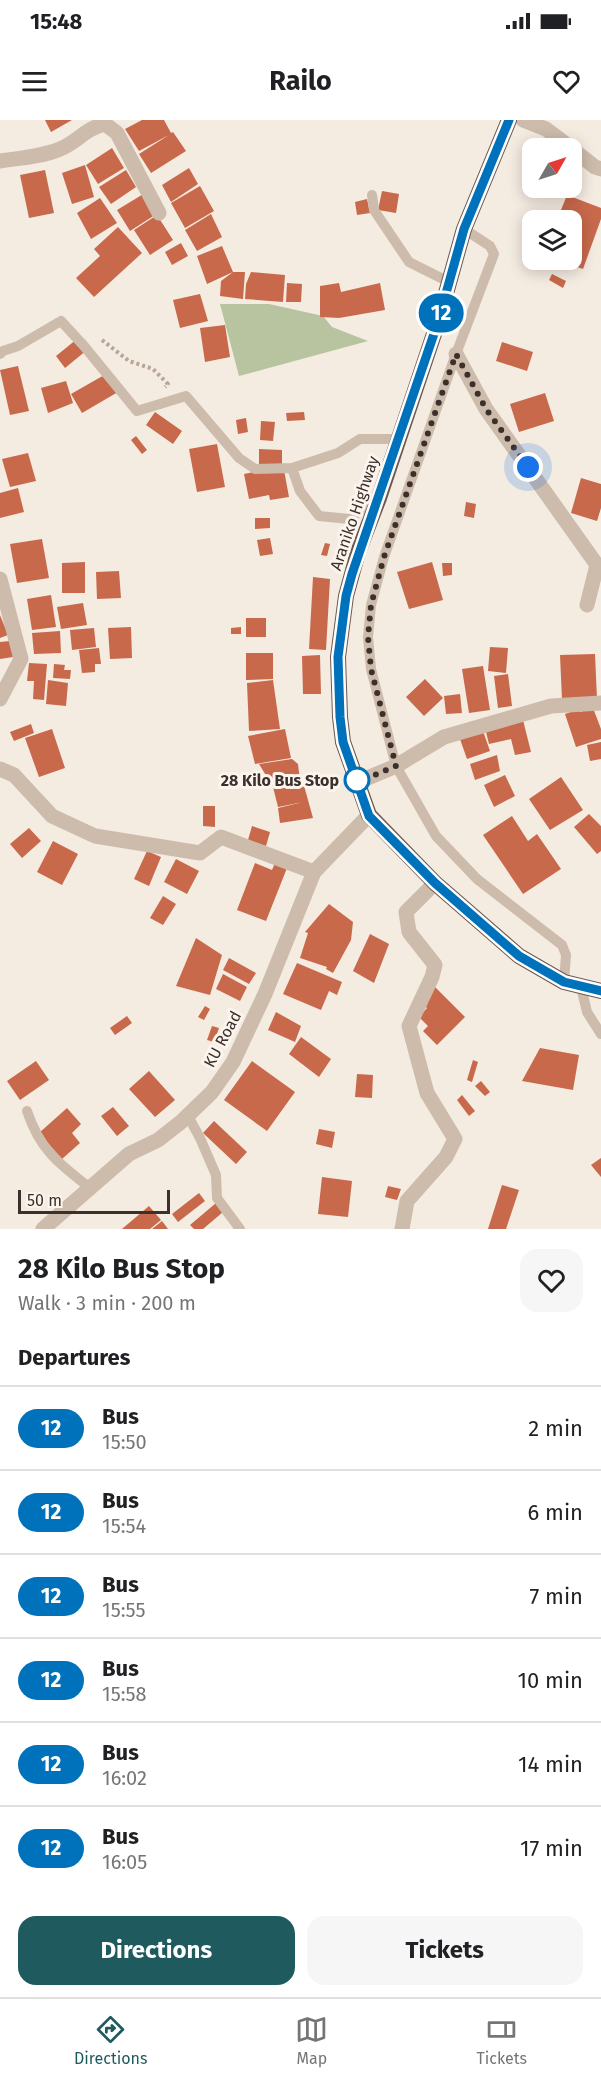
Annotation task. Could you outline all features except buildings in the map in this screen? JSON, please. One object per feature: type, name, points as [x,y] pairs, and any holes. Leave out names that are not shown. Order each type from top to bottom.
[{"type":"highway","name":"Araniko Highway","points":[[509,120],[464,229],[451,283],[379,498],[358,552],[346,596],[338,657],[343,742],[369,816],[435,883],[519,956],[564,982],[601,991]]},
{"type":"street","points":[[523,120],[547,124],[560,138]]},
{"type":"street","points":[[0,161],[38,156],[62,149],[92,127],[105,124],[117,133],[159,213]]},
{"type":"street","points":[[582,157],[601,169]]},
{"type":"street","points":[[456,354],[486,409],[597,565],[587,605]]},
{"type":"street","points":[[0,579],[21,659],[0,699]]},
{"type":"street","points":[[358,782],[396,766],[444,737],[551,706],[601,703]]},
{"type":"street","points":[[0,768],[14,775],[52,816],[95,836],[200,853],[221,837],[315,872]]},
{"type":"street","name":"KU Road","points":[[43,1229],[129,1154],[158,1140],[188,1116],[212,1092],[233,1062],[265,994],[315,872],[369,816]]},
{"type":"street","points":[[402,1229],[407,1201],[446,1158],[455,1139],[427,1093],[409,1026],[435,966],[409,932],[406,912],[435,883]]},
{"type":"lane","points":[[372,195],[374,210],[409,262],[451,283]]},
{"type":"lane","points":[[464,229],[490,246],[494,254],[384,557],[371,605],[368,637],[371,669],[396,766],[436,836],[477,879],[562,945],[566,955],[564,982]]},
{"type":"lane","points":[[0,354],[61,321],[84,345],[137,411],[186,396],[239,458],[255,469],[292,468],[338,453],[360,439],[398,439]]},
{"type":"lane","points":[[292,468],[300,491],[319,516],[349,519],[379,498]]},
{"type":"lane","points":[[581,987],[587,1012],[601,1034]]},
{"type":"lane","points":[[27,1111],[33,1131],[48,1154],[90,1188]]},
{"type":"lane","points":[[188,1116],[216,1175],[217,1198],[240,1229]]},
{"type":"path","points":[[102,340],[129,361],[153,369],[168,384],[160,391]]},
{"type":"green space","points":[[220,304],[269,304],[323,316],[332,327],[368,341],[239,376]]},
{"type":"bus line","name":"12","points":[[509,120],[464,229],[451,283],[379,498],[358,552],[346,596],[338,657],[340,717],[343,742],[369,816],[411,856],[435,883],[519,956],[564,982],[601,991]]},
{"type":"place","name":"28 Kilo Bus Stop","points":[[357,780]]},
{"type":"route","points":[[357,780],[358,782],[396,766],[371,669],[368,637],[371,605],[384,557],[456,354],[486,409],[528,467]]}]
